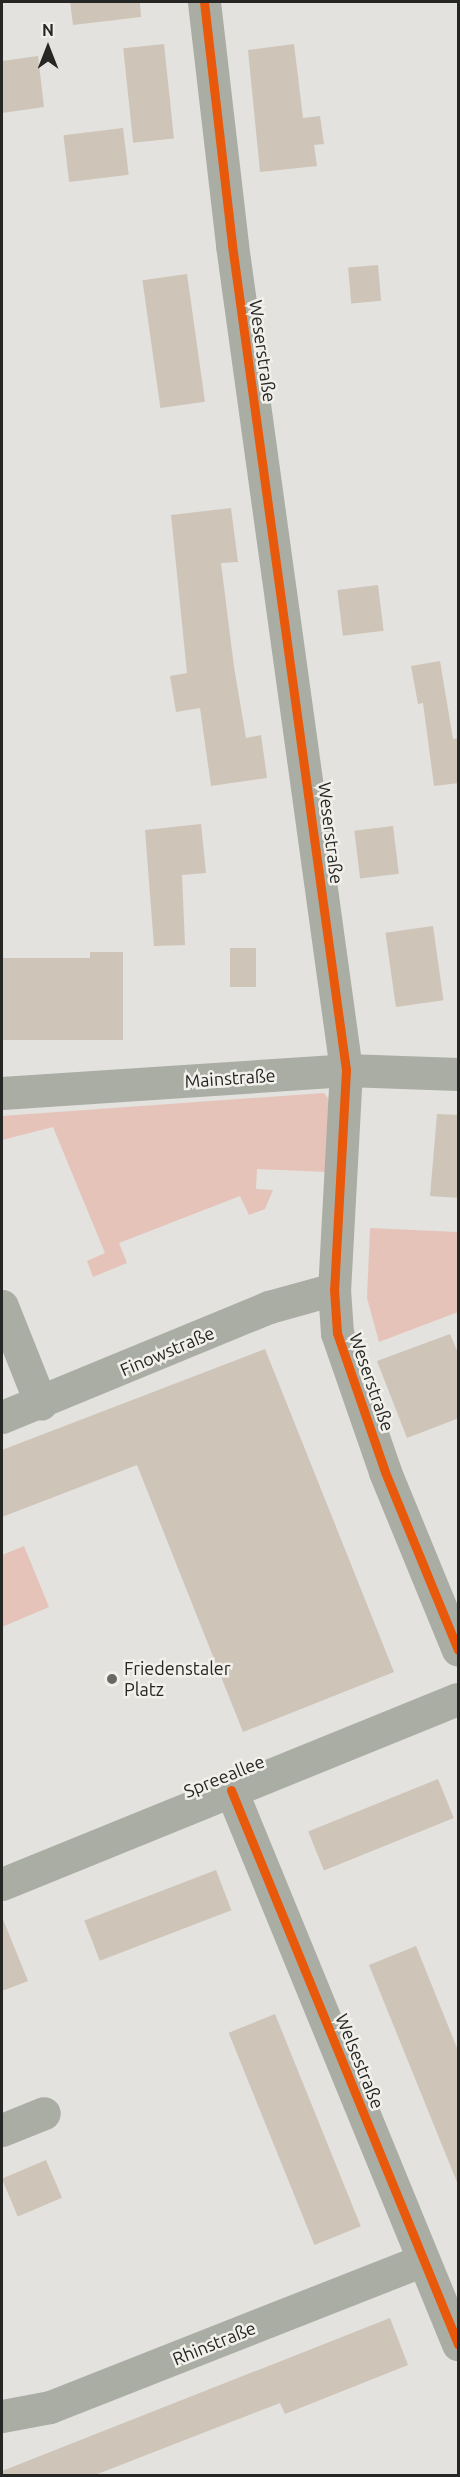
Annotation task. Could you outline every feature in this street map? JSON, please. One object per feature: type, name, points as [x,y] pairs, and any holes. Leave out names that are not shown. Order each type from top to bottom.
[{"type":"street","name":"Weserstraße","points":[[204,2],[235,268],[346,1070],[334,1289],[337,1333],[345,1360],[459,1650]]},
{"type":"street","name":"Mainstraße","points":[[2,1094],[346,1070],[459,1074]]},
{"type":"street","name":"Finowstraße","points":[[2,1417],[40,1404],[269,1307],[334,1289]]},
{"type":"street","points":[[2,1306],[40,1404]]},
{"type":"street","name":"Spreeallee","points":[[2,1884],[459,1699]]},
{"type":"street","name":"Welsestraße","points":[[231,1790],[459,2344]]},
{"type":"street","points":[[2,2130],[44,2113]]},
{"type":"street","name":"Rhinstraße","points":[[2,2416],[51,2407],[423,2260]]},
{"type":"shaded area","points":[[324,1093],[333,1105],[328,1172],[257,1169],[256,1189],[273,1190],[265,1209],[249,1215],[240,1196],[119,1243],[127,1263],[93,1277],[87,1261],[105,1253],[53,1127],[2,1140],[2,1116]]},
{"type":"shaded area","points":[[370,1228],[458,1232],[458,1312],[379,1342],[367,1298]]},
{"type":"shaded area","points":[[24,1546],[49,1607],[2,1627],[2,1555]]},
{"type":"building","points":[[70,2],[140,2],[141,17],[73,25]]},
{"type":"building","points":[[164,44],[174,138],[133,143],[123,48]]},
{"type":"building","points":[[294,44],[303,118],[320,116],[324,144],[314,145],[317,166],[260,172],[248,50]]},
{"type":"building","points":[[38,56],[44,107],[2,113],[2,61]]},
{"type":"building","points":[[123,128],[129,175],[69,182],[63,135]]},
{"type":"building","points":[[378,265],[381,301],[351,303],[348,268]]},
{"type":"building","points":[[187,274],[205,402],[160,408],[142,280]]},
{"type":"building","points":[[231,508],[238,562],[221,563],[234,667],[246,738],[261,735],[267,778],[211,786],[200,708],[176,712],[170,676],[187,673],[171,515]]},
{"type":"building","points":[[378,585],[384,631],[343,636],[337,590]]},
{"type":"building","points":[[440,661],[453,739],[459,738],[459,783],[434,786],[423,703],[418,704],[411,666]]},
{"type":"building","points":[[201,824],[206,873],[182,875],[185,945],[154,946],[145,830]]},
{"type":"building","points":[[393,826],[399,874],[360,878],[354,831]]},
{"type":"building","points":[[433,926],[443,1000],[396,1007],[385,933]]},
{"type":"building","points":[[230,948],[256,948],[256,987],[230,987]]},
{"type":"building","points":[[90,952],[123,952],[123,1040],[2,1040],[2,958],[90,958]]},
{"type":"building","points":[[437,1114],[459,1115],[459,1198],[430,1196]]},
{"type":"building","points":[[450,1334],[459,1355],[459,1418],[407,1438],[377,1361]]},
{"type":"building","points":[[265,1349],[394,1672],[243,1732],[137,1465],[2,1517],[2,1450]]},
{"type":"building","points":[[438,1779],[454,1818],[324,1870],[308,1831]]},
{"type":"building","points":[[216,1870],[231,1910],[100,1961],[84,1921]]},
{"type":"building","points":[[2,1917],[28,1981],[2,1991]]},
{"type":"building","points":[[416,1946],[459,2053],[459,2187],[369,1965]]},
{"type":"building","points":[[275,2014],[361,2226],[314,2245],[229,2033]]},
{"type":"building","points":[[46,2160],[62,2198],[18,2216],[2,2179]]},
{"type":"building","points":[[390,2318],[408,2365],[285,2414],[280,2403],[95,2475],[2,2475],[2,2471]]},
{"type":"cycle path","points":[[204,2],[232,245],[346,1070],[334,1289],[337,1333],[385,1472],[458,1650]]},
{"type":"cycle path","points":[[231,1790],[458,2344]]},
{"type":"place","name":"Friedenstaler Platz","points":[[112,1679]]}]
